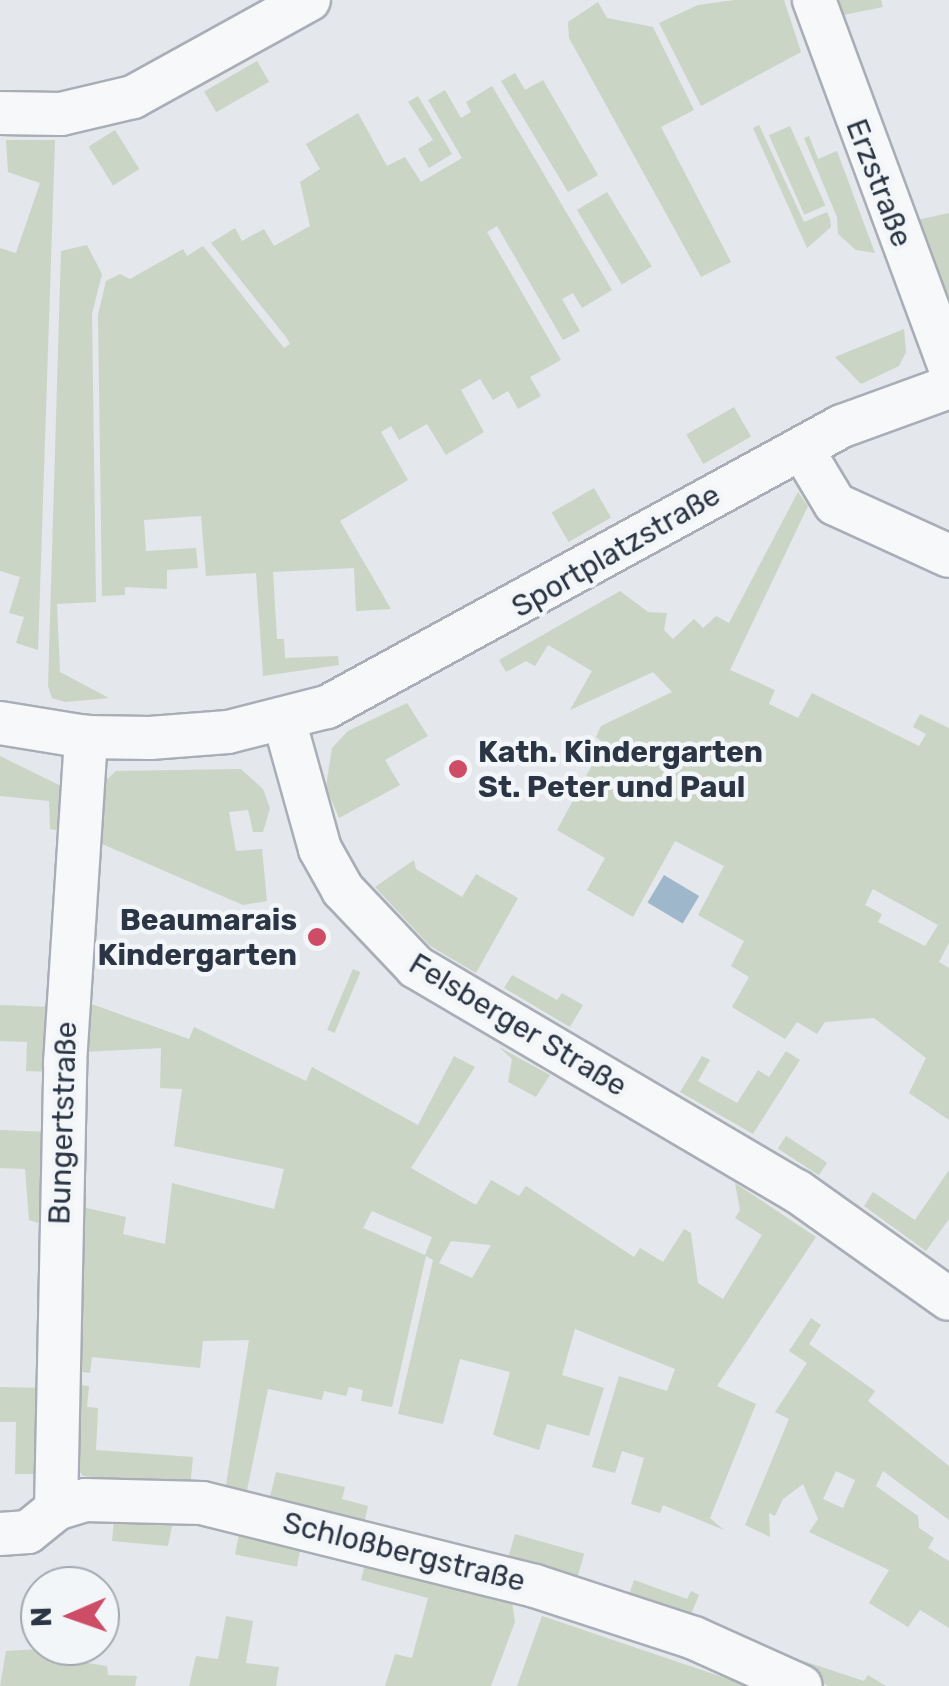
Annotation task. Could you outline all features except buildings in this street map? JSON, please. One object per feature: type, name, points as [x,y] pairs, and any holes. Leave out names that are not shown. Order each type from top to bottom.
[{"type":"street","points":[[0,113],[60,114],[133,97],[309,0]]},
{"type":"street","name":"Erzstraße","points":[[814,0],[949,364]]},
{"type":"street","name":"Sportplatzstraße","points":[[284,720],[394,675],[802,448],[894,403],[949,387]]},
{"type":"street","points":[[802,448],[835,504],[949,556]]},
{"type":"street","points":[[0,723],[86,737],[228,732],[284,720]]},
{"type":"street","name":"Felsberger Straße","points":[[284,720],[320,849],[354,904],[416,968],[797,1191],[949,1299]]},
{"type":"street","name":"Bungertstraße","points":[[56,1509],[65,1064],[86,737]]},
{"type":"street","name":"Schloßbergstraße","points":[[0,1534],[28,1532],[56,1509],[85,1500],[202,1504],[380,1543],[694,1638],[801,1686]]},
{"type":"green space","points":[[784,0],[801,52],[701,106],[659,23],[698,5]]},
{"type":"green space","points":[[838,0],[881,0],[883,7],[843,15]]},
{"type":"green space","points":[[598,2],[607,18],[653,27],[694,110],[661,127],[731,262],[701,277],[569,38],[568,22]]},
{"type":"green space","points":[[257,61],[269,82],[216,112],[204,92]]},
{"type":"green space","points":[[515,73],[525,90],[543,80],[598,175],[568,192],[501,81]]},
{"type":"green space","points":[[492,86],[612,290],[582,308],[573,293],[562,299],[580,331],[563,340],[497,226],[487,232],[561,360],[530,377],[541,396],[518,409],[508,391],[493,400],[480,379],[461,390],[484,432],[446,455],[427,424],[399,440],[391,426],[381,432],[408,480],[340,521],[391,609],[356,611],[354,568],[273,572],[277,639],[284,639],[285,658],[338,656],[339,665],[263,676],[256,573],[206,576],[201,516],[144,520],[146,551],[196,548],[198,568],[167,570],[167,589],[125,587],[125,595],[102,596],[98,315],[106,281],[120,274],[130,279],[183,249],[187,256],[203,246],[284,348],[290,344],[286,337],[211,243],[235,228],[242,241],[264,229],[274,246],[310,226],[300,182],[320,169],[306,144],[358,113],[387,166],[405,157],[421,182],[462,158],[428,100],[445,90],[461,118],[471,112],[466,102]]},
{"type":"green space","points":[[418,96],[452,154],[429,168],[418,149],[433,140],[408,102]]},
{"type":"green space","points":[[759,125],[804,222],[827,212],[830,219],[831,227],[807,248],[753,128]]},
{"type":"green space","points":[[790,126],[825,205],[804,215],[769,135]]},
{"type":"green space","points":[[115,130],[139,169],[113,185],[89,146]]},
{"type":"green space","points":[[809,136],[818,159],[837,151],[875,253],[856,250],[838,234],[837,217],[804,138]]},
{"type":"green space","points":[[6,140],[55,140],[38,650],[16,643],[24,617],[9,613],[20,577],[0,571],[0,248],[16,253],[40,183],[8,172]]},
{"type":"green space","points":[[607,192],[652,267],[622,285],[577,210]]},
{"type":"green space","points":[[949,213],[949,305],[917,220]]},
{"type":"green space","points":[[87,245],[102,274],[92,314],[96,602],[57,604],[60,672],[109,698],[65,702],[52,698],[48,686],[61,251]]},
{"type":"green space","points":[[904,329],[906,352],[899,366],[861,384],[835,357]]},
{"type":"green space","points":[[734,407],[751,436],[703,464],[686,434]]},
{"type":"green space","points":[[594,488],[611,517],[569,542],[552,512]]},
{"type":"green space","points":[[798,492],[808,506],[730,670],[775,690],[769,704],[798,718],[812,693],[919,746],[926,734],[913,727],[920,714],[949,728],[949,943],[939,962],[949,968],[949,1120],[909,1093],[926,1058],[874,1018],[825,1022],[817,1034],[797,1022],[785,1039],[732,1007],[749,977],[731,966],[744,941],[698,915],[724,866],[675,841],[633,917],[587,890],[605,858],[557,830],[604,743],[596,737],[601,726],[672,692],[653,672],[570,710],[592,671],[548,645],[535,666],[526,661],[506,672],[499,660],[620,591],[648,612],[667,613],[664,630],[673,639],[694,619],[703,628],[716,616],[729,623]],"holes":[[[873,889],[938,925],[925,946],[878,922],[882,914],[865,905]]]},
{"type":"green space","points":[[407,703],[428,736],[385,760],[400,785],[339,818],[326,787],[332,748],[348,731]]},
{"type":"green space","points":[[0,756],[61,786],[64,832],[50,829],[49,801],[0,796]]},
{"type":"green space","points":[[241,769],[263,789],[270,808],[263,832],[253,832],[248,810],[229,812],[236,851],[262,849],[267,901],[243,905],[100,843],[103,783],[116,771]]},
{"type":"green space","points":[[414,860],[416,869],[462,897],[476,874],[518,898],[476,973],[430,946],[375,887]]},
{"type":"green space","points":[[353,969],[360,972],[335,1033],[327,1030]]},
{"type":"green space","points":[[512,975],[557,1000],[562,993],[583,1005],[570,1027],[504,988]]},
{"type":"green space","points":[[86,1002],[189,1039],[194,1027],[306,1081],[312,1067],[418,1125],[454,1056],[475,1067],[411,1168],[476,1205],[491,1180],[519,1196],[526,1186],[634,1257],[640,1248],[663,1262],[684,1229],[691,1233],[698,1283],[723,1299],[762,1235],[735,1218],[740,1210],[735,1183],[816,1237],[717,1386],[756,1404],[710,1518],[724,1530],[663,1505],[660,1513],[631,1504],[644,1458],[622,1451],[615,1473],[592,1467],[619,1376],[667,1391],[675,1369],[575,1329],[562,1375],[604,1388],[589,1436],[547,1424],[539,1450],[493,1435],[510,1372],[460,1359],[443,1424],[398,1414],[433,1260],[426,1256],[392,1407],[361,1401],[363,1390],[349,1387],[346,1396],[324,1391],[322,1400],[268,1389],[246,1495],[225,1491],[249,1340],[203,1341],[200,1368],[92,1357],[90,1373],[74,1371],[78,1206],[126,1217],[123,1234],[165,1244],[172,1183],[274,1209],[284,1169],[174,1146],[182,1089],[160,1088],[161,1048],[82,1052]],"holes":[[[372,1211],[432,1237],[425,1255],[363,1228]],[[451,1241],[491,1245],[472,1278],[439,1263]]]},
{"type":"green space","points":[[0,1005],[53,1007],[52,1072],[26,1071],[27,1042],[0,1041]]},
{"type":"green space","points":[[499,1047],[550,1075],[536,1097],[508,1082],[512,1059]]},
{"type":"green space","points":[[786,1051],[800,1060],[753,1134],[680,1092],[702,1056],[710,1060],[698,1081],[737,1103],[758,1070],[769,1077]]},
{"type":"green space","points":[[0,1130],[50,1132],[42,1224],[29,1220],[25,1169],[0,1168]]},
{"type":"green space","points":[[786,1136],[827,1163],[819,1175],[778,1149]]},
{"type":"green space","points":[[949,1170],[949,1219],[926,1251],[864,1206],[873,1192],[915,1220]]},
{"type":"green space","points":[[811,1318],[821,1325],[809,1344],[875,1391],[868,1401],[949,1466],[949,1520],[883,1471],[876,1486],[918,1516],[919,1528],[934,1538],[928,1548],[949,1561],[949,1628],[920,1610],[908,1627],[869,1603],[889,1570],[809,1532],[818,1519],[803,1484],[783,1499],[775,1516],[769,1513],[770,1537],[745,1525],[789,1419],[775,1412],[807,1363],[789,1351]],"holes":[[[836,1471],[855,1480],[843,1508],[823,1499]]]},
{"type":"green space","points":[[74,1384],[89,1386],[87,1407],[98,1408],[96,1450],[193,1457],[190,1488],[83,1476],[73,1463]]},
{"type":"green space","points":[[0,1387],[44,1388],[42,1474],[15,1474],[16,1422],[0,1422]]},
{"type":"green space","points":[[276,1472],[345,1487],[342,1499],[368,1506],[364,1523],[269,1501]]},
{"type":"green space","points":[[114,1521],[173,1521],[168,1546],[112,1541]]},
{"type":"green space","points":[[239,1534],[301,1546],[297,1567],[235,1555]]},
{"type":"green space","points":[[515,1534],[584,1554],[577,1579],[508,1559]]},
{"type":"green space","points":[[367,1558],[512,1602],[515,1622],[491,1686],[385,1686],[395,1654],[412,1658],[428,1598],[361,1580]]},
{"type":"green space","points":[[634,1580],[687,1599],[691,1591],[699,1595],[689,1619],[628,1598]]},
{"type":"green space","points":[[226,1616],[253,1621],[246,1663],[279,1667],[276,1686],[189,1686],[196,1656],[218,1659]]},
{"type":"green space","points":[[542,1616],[749,1686],[517,1686]]},
{"type":"green space","points":[[20,1650],[20,1666],[107,1666],[108,1675],[137,1676],[135,1686],[0,1686],[6,1651]]},
{"type":"green space","points":[[800,1660],[864,1681],[868,1675],[886,1686],[828,1686],[796,1666]]},
{"type":"water","points":[[664,875],[699,896],[683,924],[648,902]]},
{"type":"place","name":"Kath. Kindergarten St. Peter und Paul","points":[[458,769]]},
{"type":"place","name":"Beaumarais Kindergarten","points":[[317,937]]}]
